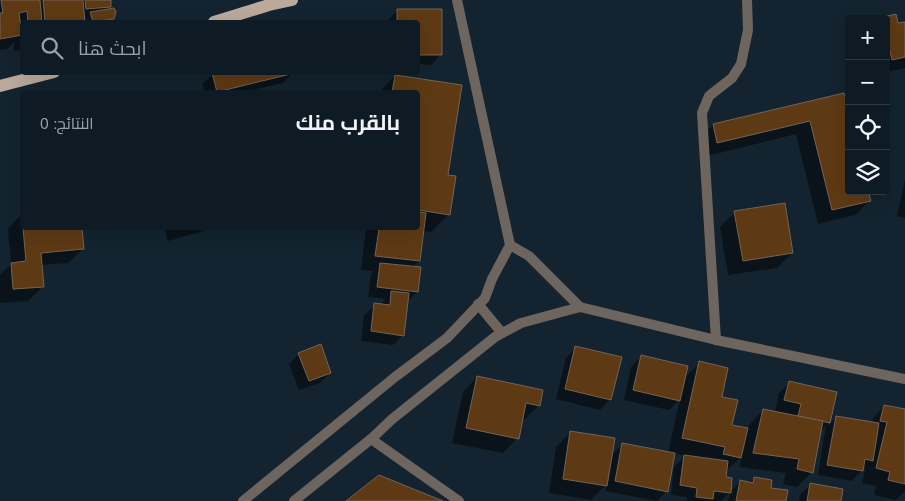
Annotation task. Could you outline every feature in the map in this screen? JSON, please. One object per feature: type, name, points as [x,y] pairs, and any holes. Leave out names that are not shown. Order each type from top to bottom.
[{"type":"main road","points":[[220,20],[269,3],[292,0]]},
{"type":"main road","points":[[0,86],[42,75]]},
{"type":"street","points":[[243,501],[447,338],[485,298],[492,279],[510,245],[457,0]]},
{"type":"street","points":[[716,340],[702,113],[709,96],[732,78],[741,64],[748,30],[747,0]]},
{"type":"street","points":[[510,245],[529,256],[580,306]]},
{"type":"street","points":[[478,304],[502,333]]},
{"type":"street","points":[[294,501],[371,439],[405,408],[502,333],[520,323],[580,306],[716,340],[905,379]]},
{"type":"street","points":[[371,439],[459,501]]},
{"type":"building","points":[[1,0],[40,0],[42,20],[28,20],[27,11],[19,13],[20,35],[0,39],[0,13],[3,13]]},
{"type":"building","points":[[43,0],[83,0],[85,20],[45,20]]},
{"type":"building","points":[[85,0],[111,0],[111,7],[86,9]]},
{"type":"building","points":[[114,8],[116,12],[114,19],[92,20],[90,12]]},
{"type":"building","points":[[397,9],[442,9],[442,55],[420,55],[420,20],[397,20]]},
{"type":"building","points":[[896,14],[898,23],[905,22],[905,57],[892,60],[890,51],[890,15]]},
{"type":"building","points":[[213,75],[287,75],[225,90],[216,90]]},
{"type":"building","points":[[395,75],[462,85],[448,175],[456,176],[450,215],[420,210],[420,90],[392,90]]},
{"type":"building","points":[[844,93],[845,195],[869,195],[871,201],[832,210],[810,121],[717,143],[713,124]]},
{"type":"building","points":[[785,203],[793,253],[743,261],[734,211]]},
{"type":"building","points":[[420,212],[426,213],[420,261],[375,256],[379,230],[420,230]]},
{"type":"building","points":[[23,230],[82,230],[84,249],[41,253],[44,287],[13,289],[11,263],[26,261]]},
{"type":"building","points":[[380,263],[421,267],[418,292],[377,287]]},
{"type":"building","points":[[391,291],[409,293],[404,336],[371,331],[374,303],[390,305]]},
{"type":"building","points":[[321,344],[331,373],[309,381],[298,353]]},
{"type":"building","points":[[575,346],[622,357],[611,400],[565,389]]},
{"type":"building","points":[[641,355],[688,366],[680,401],[633,390]]},
{"type":"building","points":[[699,361],[728,368],[722,397],[738,400],[732,425],[748,428],[741,458],[723,454],[725,447],[682,438]]},
{"type":"building","points":[[477,376],[543,390],[540,406],[526,403],[519,439],[466,428]]},
{"type":"building","points":[[789,381],[837,392],[830,423],[798,416],[801,404],[784,400]]},
{"type":"building","points":[[884,405],[905,409],[905,484],[888,480],[890,472],[876,468],[887,422],[880,421]]},
{"type":"building","points":[[763,409],[823,421],[813,473],[797,469],[799,459],[753,453]]},
{"type":"building","points":[[836,416],[879,423],[873,461],[865,459],[863,471],[827,465]]},
{"type":"building","points":[[570,431],[615,438],[607,486],[563,479]]},
{"type":"building","points":[[622,443],[675,453],[668,492],[615,481]]},
{"type":"building","points":[[684,455],[728,461],[726,477],[732,478],[731,493],[714,491],[713,499],[696,497],[697,488],[680,485]]},
{"type":"building","points":[[379,475],[443,501],[346,501]]},
{"type":"building","points":[[754,477],[772,480],[771,488],[788,490],[786,501],[736,501],[740,480],[753,483]]},
{"type":"building","points":[[810,483],[843,489],[841,501],[807,501]]}]
